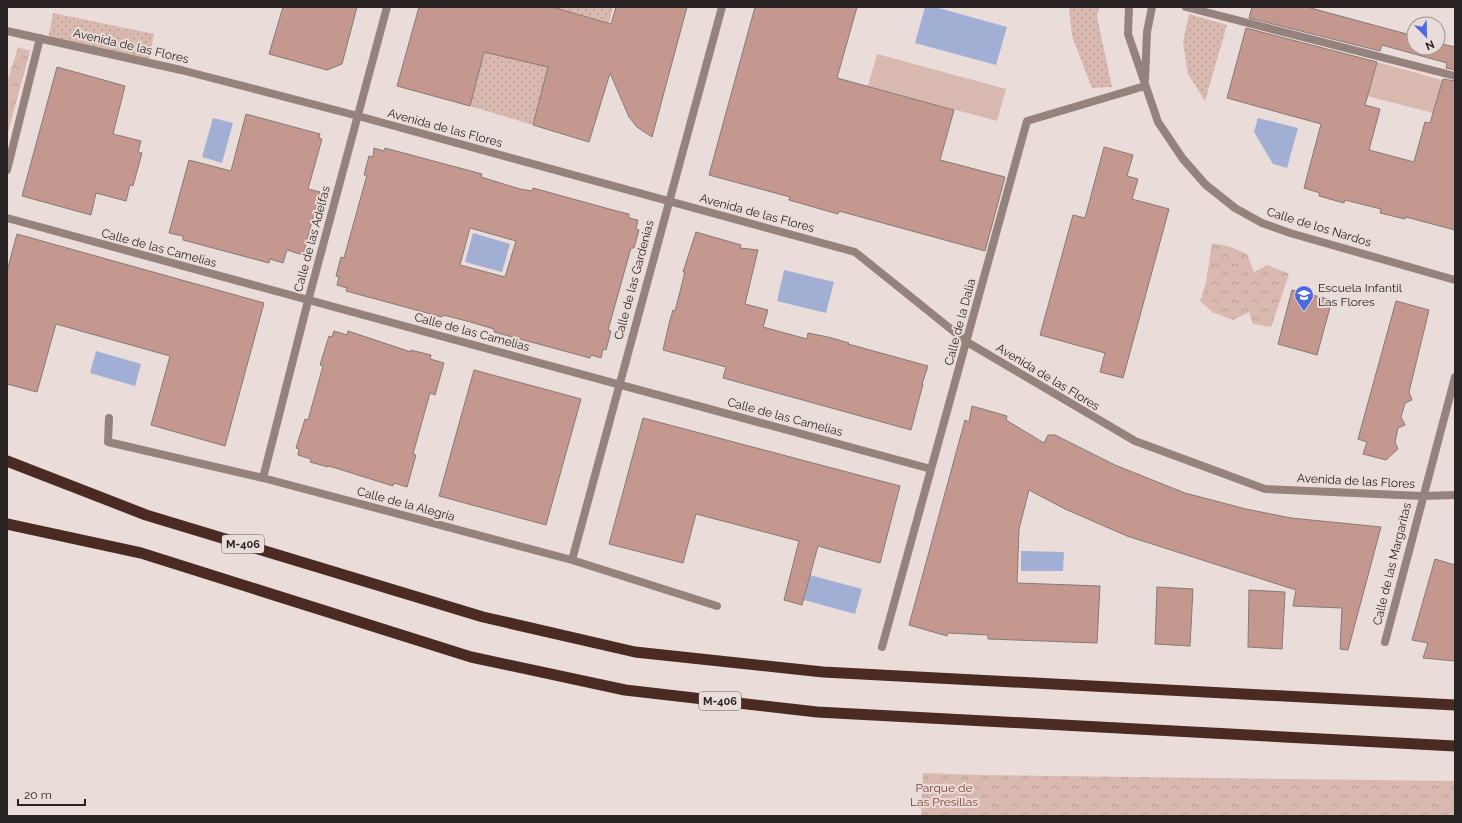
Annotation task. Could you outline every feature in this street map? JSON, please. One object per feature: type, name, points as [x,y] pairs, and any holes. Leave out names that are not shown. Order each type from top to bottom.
[{"type":"highway","name":"M-406","points":[[7,461],[146,515],[483,617],[635,652],[822,672],[1455,705]]},
{"type":"highway","name":"M-406","points":[[7,524],[141,553],[470,657],[625,690],[817,712],[1455,746]]},
{"type":"street","name":"Calle de las Adelfas","points":[[264,478],[308,302],[387,7]]},
{"type":"street","name":"Calle de las Gardenias","points":[[572,560],[668,201],[722,7]]},
{"type":"street","name":"Calle de los Nardos","points":[[1129,7],[1128,34],[1158,122],[1183,159],[1206,185],[1235,208],[1262,223],[1290,233],[1455,280]]},
{"type":"street","name":"Calle de los Nardos","points":[[1145,86],[1147,32],[1152,7]]},
{"type":"street","points":[[1186,7],[1455,76]]},
{"type":"street","name":"Avenida de las Flores","points":[[7,31],[181,70],[358,116],[855,252],[967,342],[1134,441],[1265,489],[1422,496],[1455,495]]},
{"type":"street","points":[[7,170],[40,38]]},
{"type":"street","name":"Calle de la Dalia","points":[[882,647],[1027,121],[1145,86]]},
{"type":"street","name":"Calle de las Camelias","points":[[7,218],[308,302],[619,384],[931,469]]},
{"type":"street","name":"Calle de las Margaritas","points":[[1385,642],[1422,496],[1455,376]]},
{"type":"street","name":"Calle de la Alegría","points":[[109,418],[108,442],[264,478],[572,560],[718,606]]},
{"type":"green space","points":[[552,7],[613,7],[609,23]]},
{"type":"green space","points":[[1069,7],[1099,7],[1097,17],[1112,87],[1092,88],[1072,36]]},
{"type":"green space","points":[[53,13],[154,34],[149,62],[48,40]]},
{"type":"green space","points":[[1189,14],[1227,25],[1205,101],[1188,74],[1183,42]]},
{"type":"green space","points":[[18,47],[30,51],[7,136],[7,83]]},
{"type":"green space","points":[[484,52],[548,67],[533,125],[470,106]]},
{"type":"green space","points":[[877,54],[1006,89],[997,121],[868,86]]},
{"type":"green space","points":[[1377,62],[1442,80],[1433,113],[1367,96]]},
{"type":"green space","points":[[1212,243],[1228,246],[1247,254],[1254,272],[1267,265],[1289,274],[1271,327],[1253,324],[1249,312],[1233,320],[1212,312],[1200,301],[1206,283]]},
{"type":"green space","name":"Parque de Las Presillas","points":[[923,773],[1455,781],[1455,816],[921,816]]},
{"type":"water","points":[[925,7],[935,7],[1007,27],[996,65],[915,43]]},
{"type":"water","points":[[213,118],[233,123],[222,163],[202,157]]},
{"type":"water","points":[[1258,118],[1298,128],[1287,168],[1273,164],[1254,132]]},
{"type":"water","points":[[473,233],[510,244],[502,272],[465,262]]},
{"type":"water","points":[[784,270],[834,282],[826,313],[777,301]]},
{"type":"water","points":[[96,351],[141,364],[135,386],[90,373]]},
{"type":"water","points":[[1021,551],[1064,552],[1063,571],[1021,571]]},
{"type":"water","points":[[810,575],[862,589],[855,614],[804,600]]},
{"type":"building","points":[[283,7],[357,7],[342,64],[327,70],[269,54]]},
{"type":"building","points":[[419,7],[552,7],[611,24],[616,7],[687,7],[652,137],[637,127],[629,117],[610,73],[589,142],[533,125],[548,67],[484,52],[470,106],[397,86]]},
{"type":"building","points":[[755,7],[857,7],[837,78],[954,110],[940,160],[1005,177],[985,251],[839,211],[838,214],[789,200],[790,197],[709,175]]},
{"type":"building","points":[[1252,7],[1307,7],[1406,34],[1406,52],[1382,45],[1380,51],[1249,18]]},
{"type":"building","points":[[1246,28],[1377,62],[1365,105],[1380,109],[1369,150],[1414,162],[1425,122],[1430,123],[1443,79],[1455,81],[1455,230],[1406,217],[1405,219],[1380,213],[1381,209],[1345,200],[1344,203],[1319,196],[1320,193],[1304,188],[1321,124],[1227,98]]},
{"type":"building","points":[[1446,45],[1455,47],[1455,70],[1446,68],[1447,63],[1422,56],[1446,56]]},
{"type":"building","points":[[57,67],[125,86],[113,134],[141,141],[138,152],[142,153],[133,186],[130,185],[126,201],[96,193],[91,215],[22,196]]},
{"type":"building","points":[[246,114],[320,134],[319,138],[322,139],[308,189],[320,192],[303,255],[287,250],[283,263],[270,259],[269,263],[183,240],[183,236],[169,233],[189,160],[231,171]]},
{"type":"building","points":[[1104,147],[1133,155],[1127,176],[1138,179],[1132,199],[1169,209],[1123,378],[1100,372],[1105,353],[1040,335],[1073,215],[1085,218]]},
{"type":"building","points":[[374,148],[384,151],[385,148],[482,174],[481,177],[520,189],[532,191],[533,188],[629,214],[629,218],[638,220],[636,229],[639,230],[634,248],[631,248],[608,330],[611,331],[606,350],[603,349],[601,358],[591,355],[590,358],[494,332],[494,329],[467,321],[443,315],[442,317],[346,291],[347,288],[337,285],[339,277],[336,276],[341,257],[344,258],[367,175],[364,175],[369,156],[373,157]],"holes":[[[470,228],[516,241],[505,277],[460,265]]]},
{"type":"building","points":[[696,232],[741,245],[740,248],[758,250],[745,304],[768,310],[763,327],[807,339],[808,333],[828,337],[928,366],[911,430],[723,378],[726,367],[663,350],[670,320],[673,310],[675,311],[685,272],[683,272]]},
{"type":"building","points":[[17,234],[264,303],[225,446],[151,425],[170,356],[56,324],[37,392],[7,384],[7,271]]},
{"type":"building","points":[[1292,290],[1332,300],[1317,355],[1278,344]]},
{"type":"building","points":[[1396,301],[1429,310],[1409,392],[1412,400],[1405,403],[1401,417],[1405,425],[1398,428],[1395,442],[1398,449],[1386,460],[1363,454],[1367,442],[1358,439]]},
{"type":"building","points":[[334,331],[347,335],[348,331],[411,352],[411,350],[431,355],[430,359],[444,363],[435,395],[430,393],[413,454],[416,455],[407,487],[394,483],[393,486],[329,466],[310,462],[311,459],[298,455],[299,449],[296,448],[305,419],[308,420],[323,366],[320,365],[329,336],[332,337]]},
{"type":"building","points":[[474,370],[581,399],[546,525],[439,496]]},
{"type":"building","points":[[972,406],[1007,416],[1006,420],[1044,443],[1048,435],[1055,435],[1115,465],[1185,493],[1246,509],[1291,518],[1381,527],[1348,650],[1340,649],[1342,608],[1293,606],[1296,590],[1127,536],[1065,509],[1029,490],[1019,529],[1017,583],[1100,586],[1097,643],[988,639],[988,635],[948,633],[947,636],[909,625],[965,420],[969,422]]},
{"type":"building","points":[[643,418],[900,486],[880,563],[818,546],[802,605],[784,600],[799,541],[696,514],[683,563],[609,544]]},
{"type":"building","points":[[1435,559],[1455,565],[1455,661],[1423,658],[1428,643],[1412,640]]},
{"type":"building","points":[[1157,587],[1193,589],[1190,646],[1155,644]]},
{"type":"building","points":[[1249,590],[1285,592],[1282,649],[1248,647]]},
{"type":"place","name":"Escuela Infantil Las Flores","points":[[1304,312]]}]
